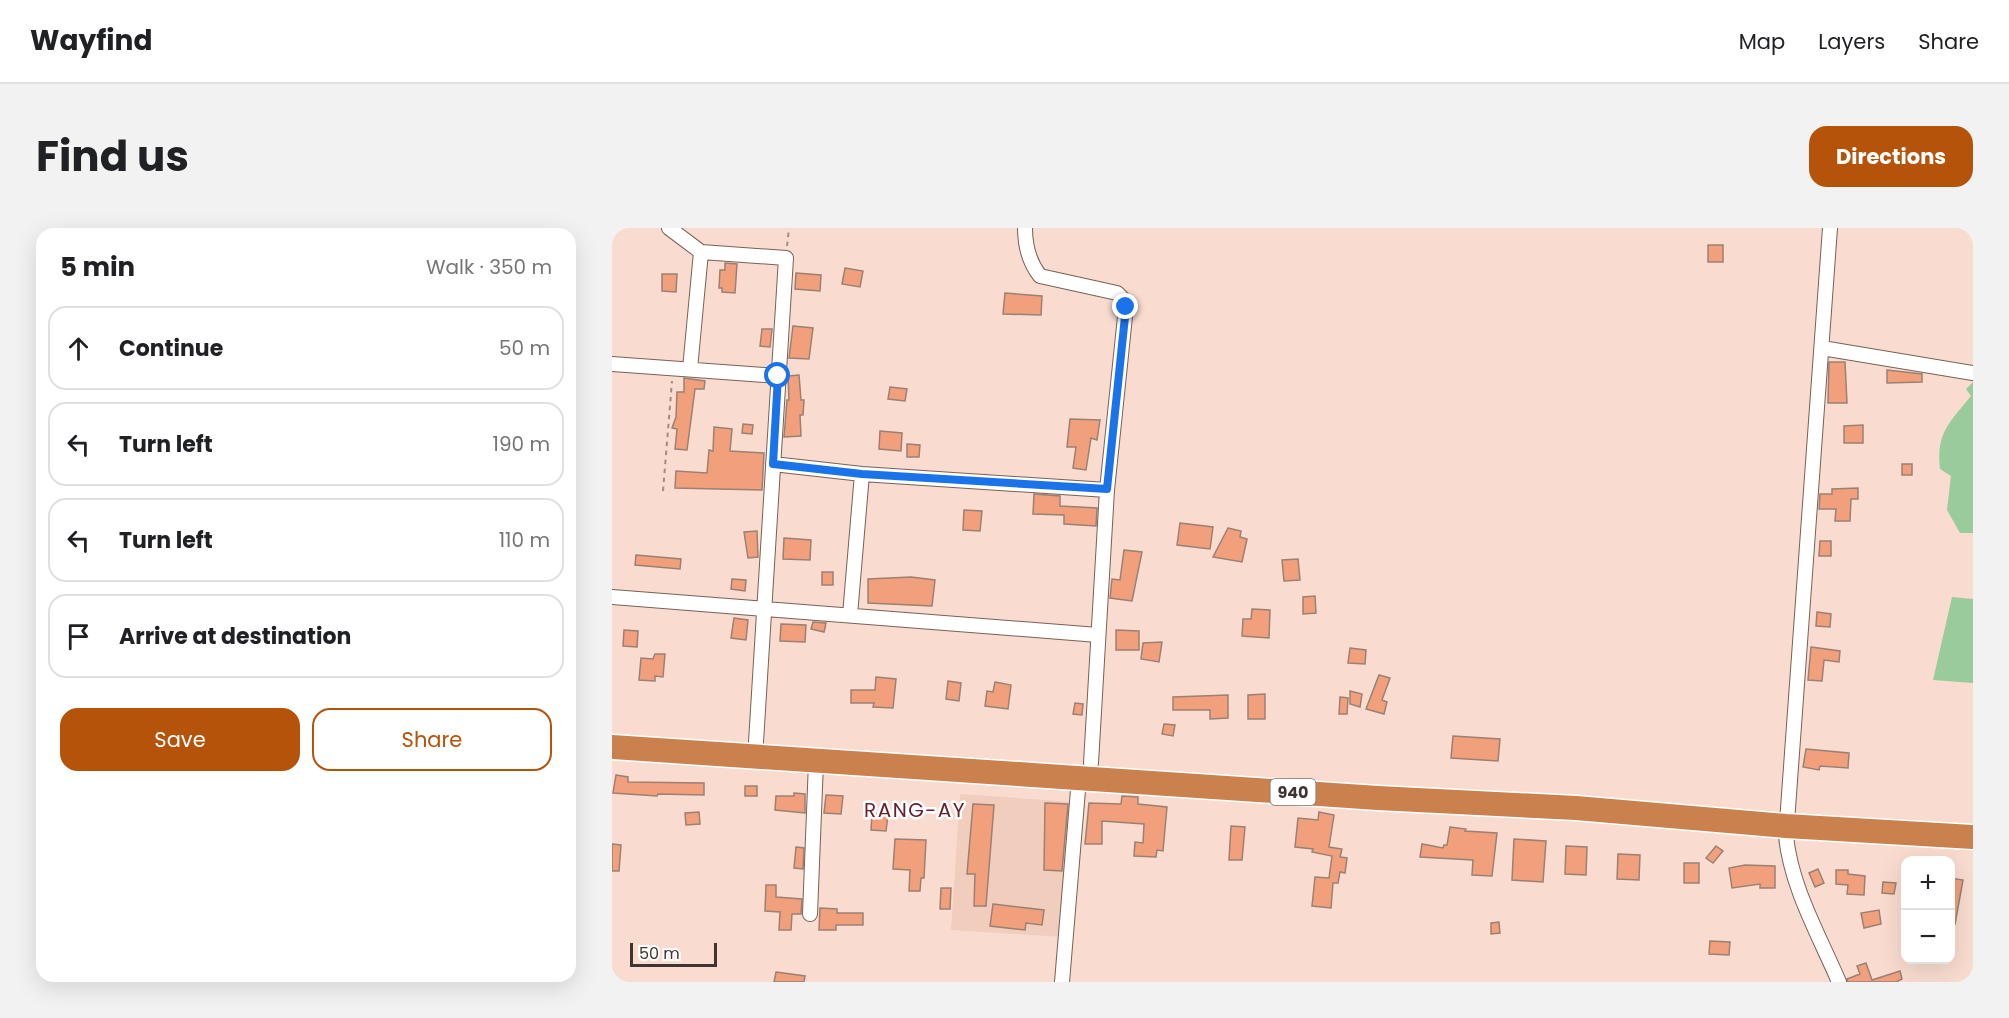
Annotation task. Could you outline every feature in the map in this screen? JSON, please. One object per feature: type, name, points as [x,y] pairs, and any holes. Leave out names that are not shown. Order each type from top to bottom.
[{"type":"highway","name":"940","points":[[612,732],[756,742],[1085,771]]},
{"type":"highway","name":"940","points":[[612,747],[816,762],[1085,771],[1577,793],[1973,837]]},
{"type":"highway","name":"940","points":[[1787,818],[1973,821]]},
{"type":"street","points":[[669,228],[701,252],[786,258],[756,742]]},
{"type":"street","points":[[1025,228],[1029,258],[1041,276],[1053,281],[1110,291],[1121,296],[1125,303],[1107,489],[1098,635],[1062,982]]},
{"type":"street","points":[[1830,228],[1787,818],[1788,853],[1792,869],[1839,982]]},
{"type":"street","points":[[690,369],[701,252]]},
{"type":"street","points":[[1822,348],[1973,373]]},
{"type":"street","points":[[612,364],[778,376]]},
{"type":"street","points":[[773,464],[862,474],[1107,489]]},
{"type":"street","points":[[850,615],[862,474]]},
{"type":"street","points":[[612,597],[1098,635]]},
{"type":"street","points":[[810,914],[816,762]]},
{"type":"path","points":[[786,258],[789,228]]},
{"type":"path","points":[[663,491],[673,369]]},
{"type":"shaded area","points":[[960,794],[1073,802],[1063,937],[951,930]]},
{"type":"green space","points":[[1973,382],[1973,533],[1960,533],[1947,510],[1951,476],[1940,469],[1939,457],[1942,437],[1956,414],[1971,396],[1966,389]]},
{"type":"green space","points":[[1952,597],[1973,599],[1973,683],[1933,680]]},
{"type":"building","points":[[1708,245],[1723,245],[1723,262],[1708,262]]},
{"type":"building","points":[[725,263],[737,264],[735,293],[722,292],[722,288],[719,288],[720,270],[725,270]]},
{"type":"building","points":[[845,268],[863,271],[860,287],[842,284]]},
{"type":"building","points":[[796,273],[821,275],[820,291],[795,289]]},
{"type":"building","points":[[662,274],[677,274],[676,292],[662,291]]},
{"type":"building","points":[[1005,293],[1042,296],[1041,315],[1003,314]]},
{"type":"building","points":[[793,326],[813,328],[809,359],[789,358]]},
{"type":"building","points":[[762,329],[772,329],[770,347],[760,346]]},
{"type":"building","points":[[1829,362],[1845,362],[1847,403],[1828,403]]},
{"type":"building","points":[[1887,370],[1922,374],[1922,382],[1887,383]]},
{"type":"building","points":[[799,375],[801,400],[804,400],[803,415],[800,415],[801,436],[784,437],[787,400],[789,400],[788,376]]},
{"type":"building","points":[[684,378],[705,381],[704,389],[695,389],[687,450],[675,449],[677,429],[672,428],[676,417],[677,392],[684,392]]},
{"type":"building","points":[[890,387],[907,389],[905,401],[888,399]]},
{"type":"building","points":[[1070,419],[1100,420],[1097,440],[1091,438],[1086,470],[1073,468],[1076,447],[1067,447]]},
{"type":"building","points":[[743,424],[753,425],[752,434],[742,433]]},
{"type":"building","points":[[1863,425],[1863,443],[1844,443],[1844,426]]},
{"type":"building","points":[[714,427],[732,429],[730,451],[764,453],[762,490],[675,488],[676,471],[707,473],[709,450],[713,451]]},
{"type":"building","points":[[880,431],[902,433],[901,451],[879,449]]},
{"type":"building","points":[[907,444],[920,445],[919,457],[907,457]]},
{"type":"building","points":[[1902,464],[1912,464],[1912,475],[1902,475]]},
{"type":"building","points":[[1858,488],[1858,499],[1851,499],[1850,521],[1835,521],[1836,509],[1819,509],[1820,494],[1832,494],[1832,489]]},
{"type":"building","points":[[1034,494],[1060,496],[1060,506],[1097,508],[1096,526],[1064,524],[1064,515],[1033,514]]},
{"type":"building","points":[[964,510],[982,511],[980,531],[963,530]]},
{"type":"building","points":[[1180,523],[1213,527],[1210,549],[1177,545]]},
{"type":"building","points":[[1228,528],[1241,531],[1240,537],[1247,539],[1242,562],[1213,557]]},
{"type":"building","points":[[757,531],[758,557],[748,558],[744,532]]},
{"type":"building","points":[[784,538],[811,540],[810,560],[783,559]]},
{"type":"building","points":[[1820,541],[1831,541],[1831,556],[1819,556]]},
{"type":"building","points":[[1124,550],[1142,552],[1132,601],[1110,598],[1112,579],[1120,580]]},
{"type":"building","points":[[636,555],[681,559],[680,569],[635,565]]},
{"type":"building","points":[[1298,559],[1300,580],[1284,581],[1282,560]]},
{"type":"building","points":[[822,572],[833,572],[833,585],[822,585]]},
{"type":"building","points":[[911,577],[935,580],[932,606],[868,603],[868,579]]},
{"type":"building","points":[[732,579],[746,580],[745,591],[731,589]]},
{"type":"building","points":[[1315,596],[1316,613],[1303,614],[1303,597]]},
{"type":"building","points":[[1252,609],[1270,610],[1269,638],[1242,636],[1243,619],[1251,619]]},
{"type":"building","points":[[1817,612],[1831,614],[1830,627],[1816,626]]},
{"type":"building","points":[[734,618],[748,620],[746,640],[731,638]]},
{"type":"building","points":[[813,622],[826,623],[824,632],[811,629]]},
{"type":"building","points":[[781,624],[806,625],[805,642],[780,641]]},
{"type":"building","points":[[624,630],[638,631],[637,647],[623,646]]},
{"type":"building","points":[[1116,630],[1139,631],[1139,650],[1116,650]]},
{"type":"building","points":[[1162,642],[1159,662],[1141,659],[1143,643]]},
{"type":"building","points":[[1811,647],[1840,651],[1839,662],[1824,660],[1822,681],[1808,680]]},
{"type":"building","points":[[1350,648],[1366,650],[1365,664],[1348,663]]},
{"type":"building","points":[[655,654],[665,654],[663,677],[655,676],[655,681],[639,680],[641,658],[653,659]]},
{"type":"building","points":[[1379,675],[1390,678],[1382,700],[1387,702],[1384,714],[1366,709]]},
{"type":"building","points":[[876,677],[896,679],[893,708],[873,707],[874,703],[851,703],[851,690],[875,690]]},
{"type":"building","points":[[948,681],[961,683],[959,701],[946,699]]},
{"type":"building","points":[[995,682],[1011,685],[1008,709],[985,706],[987,691],[993,692]]},
{"type":"building","points":[[1350,691],[1362,694],[1360,707],[1350,704]]},
{"type":"building","points":[[1265,694],[1265,719],[1248,719],[1248,695]]},
{"type":"building","points":[[1228,695],[1228,718],[1210,719],[1210,710],[1173,710],[1173,697]]},
{"type":"building","points":[[1340,697],[1348,698],[1347,714],[1339,714]]},
{"type":"building","points":[[1075,703],[1083,704],[1082,715],[1073,714]]},
{"type":"building","points":[[1164,724],[1175,725],[1173,736],[1162,734]]},
{"type":"building","points":[[1453,736],[1500,739],[1498,761],[1451,758]]},
{"type":"building","points":[[1806,749],[1849,753],[1848,768],[1820,766],[1819,770],[1803,767]]},
{"type":"building","points":[[616,775],[628,777],[628,782],[704,783],[704,795],[658,794],[657,796],[613,793]]},
{"type":"building","points":[[745,786],[757,786],[757,796],[745,796]]},
{"type":"building","points":[[794,793],[805,794],[805,813],[775,810],[776,796],[794,796]]},
{"type":"building","points":[[826,795],[843,796],[841,814],[824,813]]},
{"type":"building","points":[[1122,796],[1138,797],[1138,804],[1167,807],[1163,851],[1157,850],[1156,857],[1134,856],[1135,842],[1143,843],[1144,824],[1102,821],[1102,844],[1085,844],[1089,803],[1121,804]]},
{"type":"building","points":[[1045,803],[1068,804],[1062,871],[1044,870]]},
{"type":"building","points":[[973,804],[994,805],[986,906],[974,906],[975,874],[967,874]]},
{"type":"building","points":[[699,812],[700,824],[686,825],[685,813]]},
{"type":"building","points":[[1319,812],[1334,815],[1329,847],[1342,849],[1340,857],[1347,858],[1345,873],[1340,872],[1338,883],[1333,883],[1331,908],[1312,906],[1315,877],[1329,878],[1332,856],[1312,852],[1313,849],[1295,847],[1298,818],[1318,820]]},
{"type":"building","points":[[872,814],[888,815],[886,831],[871,830]]},
{"type":"building","points":[[1231,826],[1245,827],[1242,860],[1229,860]]},
{"type":"building","points":[[1450,827],[1466,829],[1465,831],[1497,833],[1492,876],[1472,875],[1473,860],[1420,857],[1422,844],[1443,848],[1447,845]]},
{"type":"building","points":[[895,839],[926,840],[924,878],[921,878],[920,891],[909,891],[910,870],[893,869]]},
{"type":"building","points":[[1514,839],[1546,841],[1543,882],[1512,880]]},
{"type":"building","points":[[612,844],[621,845],[619,871],[612,871]]},
{"type":"building","points":[[1566,846],[1587,847],[1586,875],[1565,874]]},
{"type":"building","points":[[1716,846],[1723,851],[1713,863],[1706,858]]},
{"type":"building","points":[[796,847],[804,848],[803,869],[794,868]]},
{"type":"building","points":[[1618,854],[1640,855],[1639,880],[1617,879]]},
{"type":"building","points":[[1684,863],[1699,863],[1699,883],[1684,883]]},
{"type":"building","points":[[1745,865],[1775,866],[1775,888],[1760,888],[1760,884],[1732,888],[1729,868]]},
{"type":"building","points":[[1818,869],[1824,883],[1815,887],[1809,873]]},
{"type":"building","points":[[1836,870],[1848,870],[1848,874],[1865,876],[1864,895],[1847,894],[1848,885],[1836,884]]},
{"type":"building","points":[[1955,879],[1963,880],[1955,924]]},
{"type":"building","points":[[1883,882],[1896,883],[1894,894],[1882,893]]},
{"type":"building","points":[[766,885],[776,885],[776,897],[802,899],[801,914],[792,914],[791,930],[779,930],[780,912],[765,911]]},
{"type":"building","points":[[941,888],[951,888],[950,909],[940,909]]},
{"type":"building","points":[[993,904],[1044,910],[1042,925],[1026,923],[1025,930],[990,926]]},
{"type":"building","points":[[820,908],[837,909],[837,913],[863,913],[863,925],[836,925],[836,930],[819,930]]},
{"type":"building","points":[[1879,910],[1881,924],[1864,928],[1861,913]]},
{"type":"building","points":[[1499,922],[1500,933],[1491,934],[1491,923]]},
{"type":"building","points":[[1710,941],[1730,942],[1729,955],[1709,954]]},
{"type":"building","points":[[1866,963],[1872,980],[1900,971],[1902,979],[1896,982],[1848,982],[1847,979],[1860,974],[1857,966]]},
{"type":"building","points":[[776,972],[805,976],[804,982],[774,982]]},
{"type":"district","name":"RANG-AY","points":[[915,810]]},
{"type":"route","points":[[778,376],[773,464],[862,474],[1107,489],[1126,307]]}]
